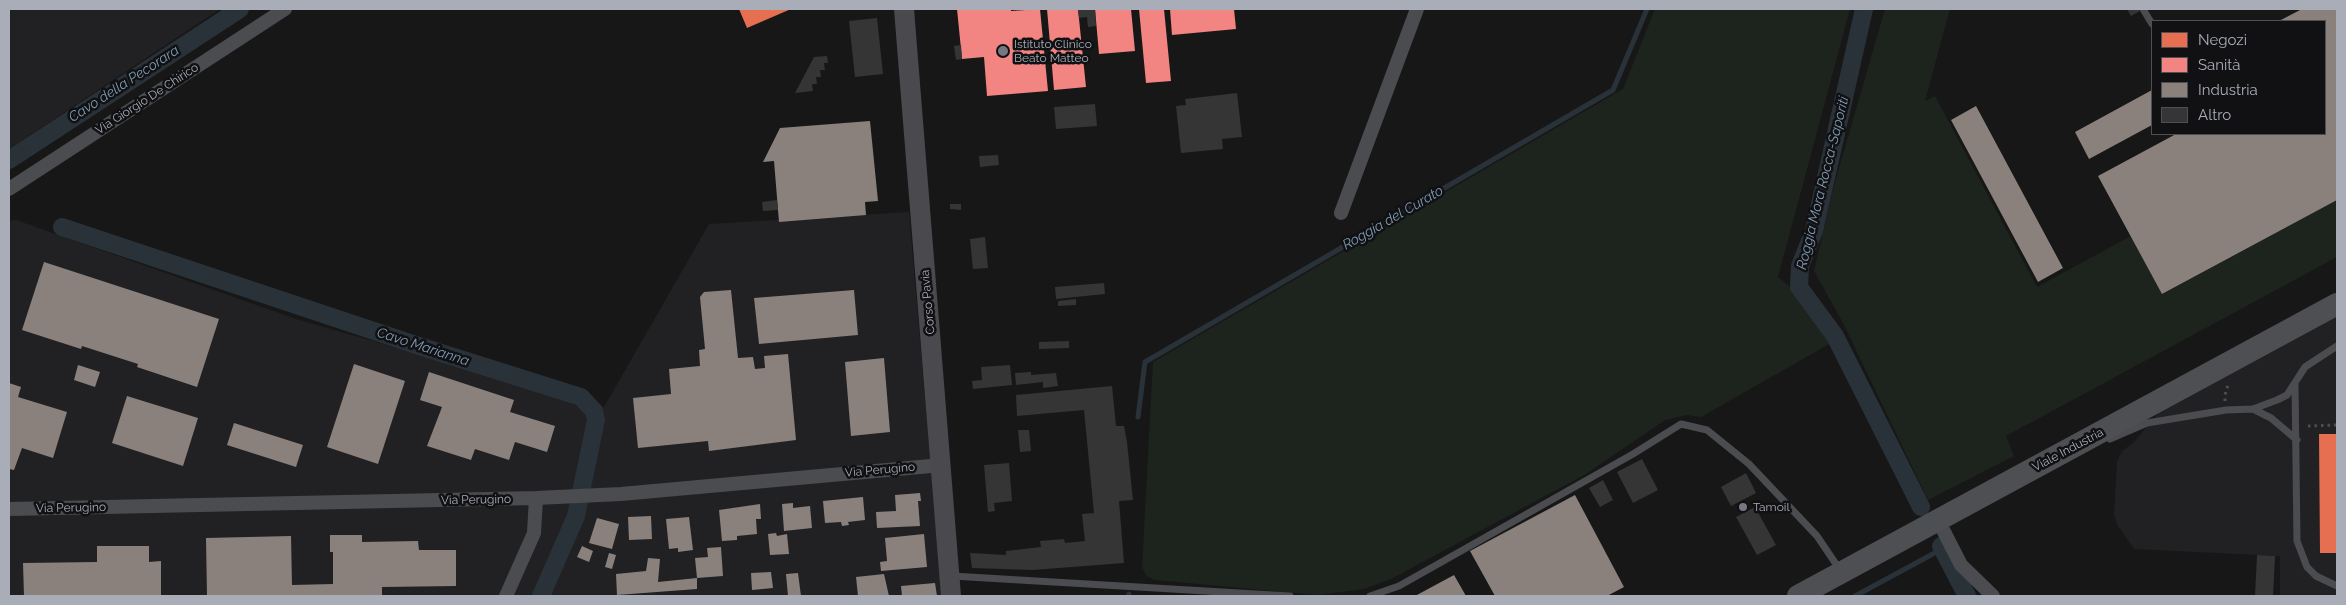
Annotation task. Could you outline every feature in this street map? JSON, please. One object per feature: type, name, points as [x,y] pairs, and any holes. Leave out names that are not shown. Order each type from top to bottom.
[{"type":"main road","name":"Viale Industria","points":[[1798,596],[2337,304]]},
{"type":"street","name":"Via Giorgio De Chirico","points":[[9,189],[285,9]]},
{"type":"street","name":"Corso Pavia","points":[[904,9],[951,596]]},
{"type":"street","points":[[1341,213],[1417,9]]},
{"type":"street","name":"Via Perugino","points":[[9,509],[580,496],[942,465]]},
{"type":"street","points":[[506,596],[534,533],[536,498]]},
{"type":"street","points":[[1938,520],[1961,565],[1993,596]]},
{"type":"lane","points":[[2143,9],[2151,22]]},
{"type":"lane","points":[[2101,444],[2147,423],[2226,410],[2253,409],[2287,395],[2305,367],[2337,346]]},
{"type":"lane","points":[[2295,385],[2297,541],[2300,554],[2307,567],[2316,576],[2337,586]]},
{"type":"lane","points":[[2253,409],[2271,418],[2297,440]]},
{"type":"lane","points":[[1370,596],[1399,586],[1633,454],[1681,424],[1707,430],[1749,464],[1817,536],[1842,573]]},
{"type":"lane","points":[[1981,497],[2016,488]]},
{"type":"lane","points":[[949,576],[1290,596]]},
{"type":"path","points":[[2308,426],[2337,425]]},
{"type":"shaded area","points":[[9,9],[220,9],[9,149]]},
{"type":"shaded area","points":[[1655,9],[1850,9],[1778,277],[1792,289],[1831,343],[1701,417],[1687,415],[1665,420],[1586,474],[1391,579],[1364,589],[1317,595],[1155,580],[1147,576],[1142,568],[1153,362],[1623,89]]},
{"type":"shaded area","points":[[1885,9],[1950,9],[1925,101],[1935,96],[2037,287],[2131,236],[2163,294],[2337,200],[2337,257],[2006,436],[2014,456],[1928,500],[1843,323],[1814,271],[1835,182]]},
{"type":"shaded area","points":[[909,212],[942,596],[9,596],[9,221],[16,220],[296,319],[604,407],[709,224]]},
{"type":"shaded area","points":[[2337,311],[2337,596],[2280,596],[2280,556],[2134,549],[2118,526],[2114,515],[2117,462],[2122,451],[2133,443],[2168,402]]},
{"type":"building: Negozi","points":[[739,9],[791,9],[747,28]]},
{"type":"building: Negozi","points":[[2319,434],[2337,434],[2337,553],[2320,553]]},
{"type":"building: Sanità","name":"Istituto Clinico Beato Matteo","points":[[957,9],[1011,9],[1011,11],[1040,9],[1048,91],[987,96],[984,57],[962,59]]},
{"type":"building: Sanità","name":"Istituto Clinico Beato Matteo","points":[[1047,9],[1078,9],[1086,87],[1054,90]]},
{"type":"building: Sanità","name":"Istituto Clinico Beato Matteo","points":[[1095,9],[1131,9],[1135,51],[1099,54]]},
{"type":"building: Sanità","points":[[1139,9],[1164,9],[1171,81],[1146,83]]},
{"type":"building: Sanità","points":[[1170,9],[1234,9],[1236,29],[1172,35]]},
{"type":"building: Industria","points":[[2302,9],[2337,9],[2337,200],[2162,294],[2098,176],[2174,135],[2326,135],[2326,20],[2281,20]]},
{"type":"building: Industria","points":[[2151,91],[2151,126],[2089,159],[2075,132]]},
{"type":"building: Industria","points":[[1976,106],[2063,268],[2038,282],[1951,120]]},
{"type":"building: Industria","points":[[870,121],[878,201],[865,202],[866,215],[779,222],[774,161],[763,162],[780,128]]},
{"type":"building: Industria","points":[[44,262],[219,319],[197,387],[137,367],[138,364],[82,346],[81,349],[22,330]]},
{"type":"building: Industria","points":[[731,290],[738,358],[753,357],[755,369],[765,368],[764,356],[788,354],[796,440],[709,451],[708,441],[638,448],[633,398],[671,394],[669,369],[700,366],[699,350],[705,349],[700,297],[704,292]]},
{"type":"building: Industria","points":[[854,290],[858,335],[759,344],[754,298]]},
{"type":"building: Industria","points":[[884,358],[890,432],[851,436],[845,362]]},
{"type":"building: Industria","points":[[354,364],[405,381],[378,464],[327,447]]},
{"type":"building: Industria","points":[[78,365],[100,372],[95,387],[74,380]]},
{"type":"building: Industria","points":[[429,372],[514,400],[510,412],[555,426],[547,452],[515,442],[509,460],[475,449],[471,460],[427,446],[442,407],[420,400]]},
{"type":"building: Industria","points":[[9,383],[21,387],[18,397],[67,412],[53,458],[22,448],[14,470],[9,469]]},
{"type":"building: Industria","points":[[127,396],[198,418],[183,466],[112,443]]},
{"type":"building: Industria","points":[[234,423],[303,445],[296,467],[227,445]]},
{"type":"building: Industria","points":[[920,493],[921,501],[918,501],[920,526],[877,528],[876,512],[896,511],[895,495]]},
{"type":"building: Industria","points":[[1575,495],[1624,587],[1607,596],[1495,596],[1470,551]]},
{"type":"building: Industria","points":[[863,497],[865,520],[848,522],[849,525],[842,526],[841,522],[825,523],[823,501]]},
{"type":"building: Industria","points":[[793,503],[793,508],[810,506],[812,528],[784,531],[782,504]]},
{"type":"building: Industria","points":[[760,504],[761,519],[756,519],[757,534],[737,536],[737,540],[722,541],[719,510]]},
{"type":"building: Industria","points":[[651,516],[652,539],[629,540],[628,517]]},
{"type":"building: Industria","points":[[689,517],[693,550],[678,552],[678,548],[669,549],[666,519]]},
{"type":"building: Industria","points":[[597,518],[619,524],[612,549],[589,543]]},
{"type":"building: Industria","points":[[776,533],[777,536],[787,534],[789,554],[770,555],[768,534]]},
{"type":"building: Industria","points":[[924,534],[927,567],[881,571],[880,562],[887,561],[885,538]]},
{"type":"building: Industria","points":[[330,535],[362,535],[362,542],[418,541],[419,550],[456,550],[456,586],[382,587],[382,596],[207,596],[206,538],[291,536],[292,585],[333,584],[333,552],[330,552]]},
{"type":"building: Industria","points":[[97,546],[149,546],[149,562],[161,561],[161,596],[24,596],[23,563],[97,562]]},
{"type":"building: Industria","points":[[582,546],[593,551],[589,562],[577,557]]},
{"type":"building: Industria","points":[[721,547],[723,576],[697,578],[695,558],[708,557],[707,548]]},
{"type":"building: Industria","points":[[609,553],[616,555],[612,569],[605,567]]},
{"type":"building: Industria","points":[[648,558],[660,559],[658,582],[697,578],[697,589],[617,595],[616,574],[646,571]]},
{"type":"building: Industria","points":[[771,572],[773,588],[752,590],[751,573]]},
{"type":"building: Industria","points":[[798,573],[801,596],[788,596],[786,574]]},
{"type":"building: Industria","points":[[884,574],[889,596],[858,596],[856,577]]},
{"type":"building: Industria","points":[[1454,575],[1466,596],[1415,596]]},
{"type":"building: Industria","points":[[935,583],[937,596],[902,596],[901,586]]},
{"type":"building: Altro","points":[[1095,9],[1096,26],[1088,27],[1087,17],[1079,18],[1078,10]]},
{"type":"building: Altro","points":[[2127,9],[2138,9],[2140,11],[2131,16]]},
{"type":"building: Altro","points":[[877,18],[883,74],[855,77],[849,21]]},
{"type":"building: Altro","points":[[961,45],[962,59],[956,60],[954,46]]},
{"type":"building: Altro","points":[[827,56],[828,63],[824,63],[825,70],[820,70],[821,77],[816,77],[817,84],[812,84],[813,91],[795,93],[814,57]]},
{"type":"building: Altro","points":[[1237,93],[1242,137],[1222,139],[1223,149],[1181,153],[1176,106],[1186,105],[1185,99]]},
{"type":"building: Altro","points":[[1095,104],[1097,126],[1056,129],[1054,107]]},
{"type":"building: Altro","points":[[998,155],[999,165],[980,167],[979,156]]},
{"type":"building: Altro","points":[[777,200],[778,210],[763,211],[762,202]]},
{"type":"building: Altro","points":[[950,204],[961,204],[961,210],[950,209]]},
{"type":"building: Altro","points":[[985,237],[988,268],[973,269],[970,239]]},
{"type":"building: Altro","points":[[1104,283],[1105,294],[1056,299],[1055,287]]},
{"type":"building: Altro","points":[[1076,299],[1076,305],[1058,306],[1058,301]]},
{"type":"building: Altro","points":[[1069,341],[1069,348],[1039,349],[1039,342]]},
{"type":"building: Altro","points":[[1010,365],[1012,385],[973,389],[972,381],[982,380],[981,367]]},
{"type":"building: Altro","points":[[1031,372],[1031,375],[1056,373],[1058,386],[1043,388],[1043,382],[1016,385],[1015,373]]},
{"type":"building: Altro","points":[[1112,386],[1116,426],[1124,426],[1127,442],[1133,500],[1119,501],[1124,563],[1033,570],[972,568],[970,553],[1006,555],[1006,551],[1041,547],[1040,541],[1064,539],[1065,543],[1085,541],[1082,514],[1094,513],[1084,410],[1017,416],[1016,395]]},
{"type":"building: Altro","points":[[1018,430],[1029,430],[1031,451],[1020,452]]},
{"type":"building: Altro","points":[[1642,459],[1658,490],[1633,503],[1617,472]]},
{"type":"building: Altro","points":[[1009,463],[1012,501],[994,503],[995,511],[988,512],[984,465]]},
{"type":"building: Altro","points":[[1746,473],[1756,493],[1731,506],[1721,487]]},
{"type":"building: Altro","points":[[1603,480],[1613,500],[1600,507],[1589,488]]},
{"type":"building: Altro","points":[[1755,507],[1776,545],[1757,555],[1736,517]]},
{"type":"building: Altro","points":[[2257,555],[2275,556],[2273,596],[2255,596]]},
{"type":"waterway","name":"Cavo della Pecorara","points":[[9,160],[240,9]]},
{"type":"waterway","name":"Roggia del Curato","points":[[1138,417],[1145,362],[1613,90],[1647,9]]},
{"type":"waterway","name":"Roggia Mora Rocca-Saporiti","points":[[1864,9],[1814,231],[1800,266],[1799,287],[1835,336],[1921,507]]},
{"type":"waterway","name":"Cavo Marianna","points":[[62,227],[419,346],[581,397],[594,411],[596,420],[576,516],[541,596]]},
{"type":"waterway","name":"Roggia Mora Rocca-Saporiti","points":[[1941,546],[1967,596]]},
{"type":"waterway","points":[[1855,596],[1942,549]]},
{"type":"place","name":"Istituto Clinico Beato Matteo","points":[[1003,51]]},
{"type":"place","name":"Tamoil","points":[[1743,507]]}]
